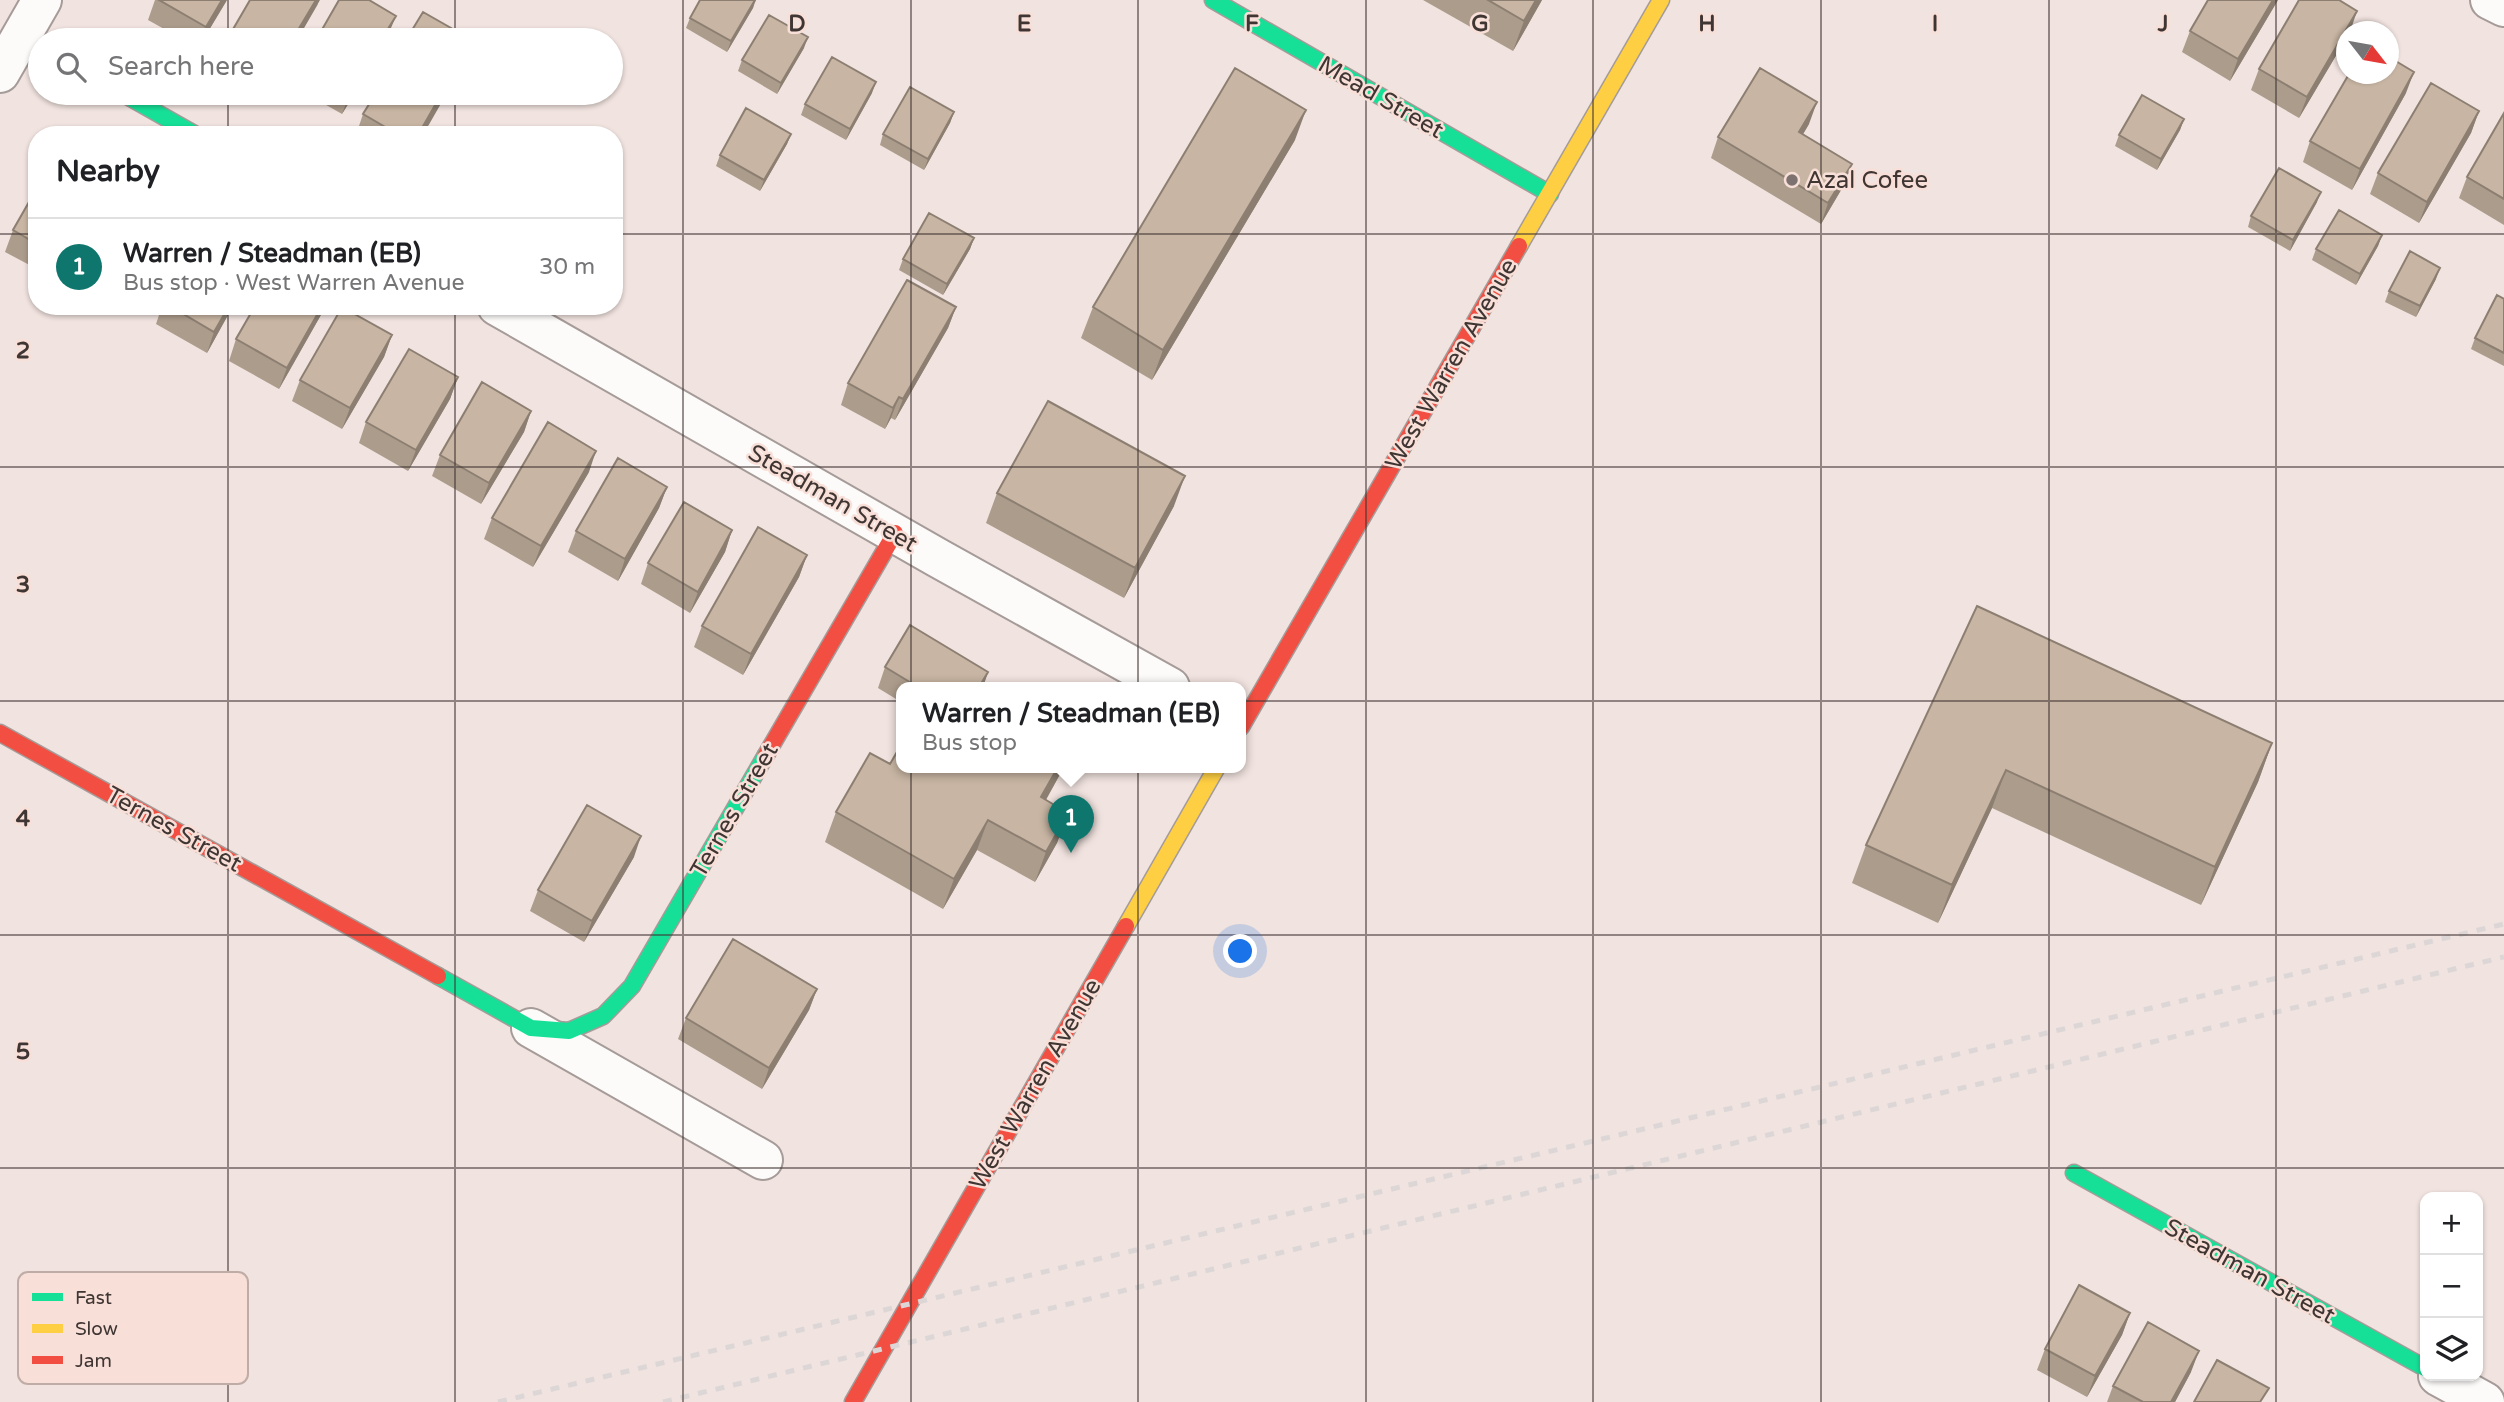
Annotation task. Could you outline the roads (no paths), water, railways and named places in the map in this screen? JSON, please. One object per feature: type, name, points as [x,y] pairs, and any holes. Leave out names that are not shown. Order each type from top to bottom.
[{"type":"street","points":[[0,73],[42,0]]},
{"type":"street","name":"Mead Street","points":[[1213,0],[1549,194]]},
{"type":"street","name":"West Warren Avenue","points":[[1246,717],[1661,0]]},
{"type":"street","points":[[2490,0],[2504,7]]},
{"type":"street","points":[[143,105],[180,126]]},
{"type":"street","name":"Steadman Street","points":[[513,315],[1161,682]]},
{"type":"street","name":"Ternes Street","points":[[531,1028],[569,1031],[603,1016],[632,986],[895,533]]},
{"type":"street","name":"Ternes Street","points":[[0,733],[763,1160]]},
{"type":"street","name":"West Warren Avenue","points":[[853,1402],[1214,773]]},
{"type":"street","name":"Steadman Street","points":[[2074,1173],[2420,1365]]},
{"type":"street","points":[[2447,1381],[2485,1402]]},
{"type":"railway","points":[[498,1402],[2504,924]]},
{"type":"railway","points":[[663,1402],[2504,957]]},
{"type":"place","name":"Azal Cofee","points":[[1792,180]]},
{"type":"place","name":"Warren / Steadman (EB)","points":[[1071,853]]}]
